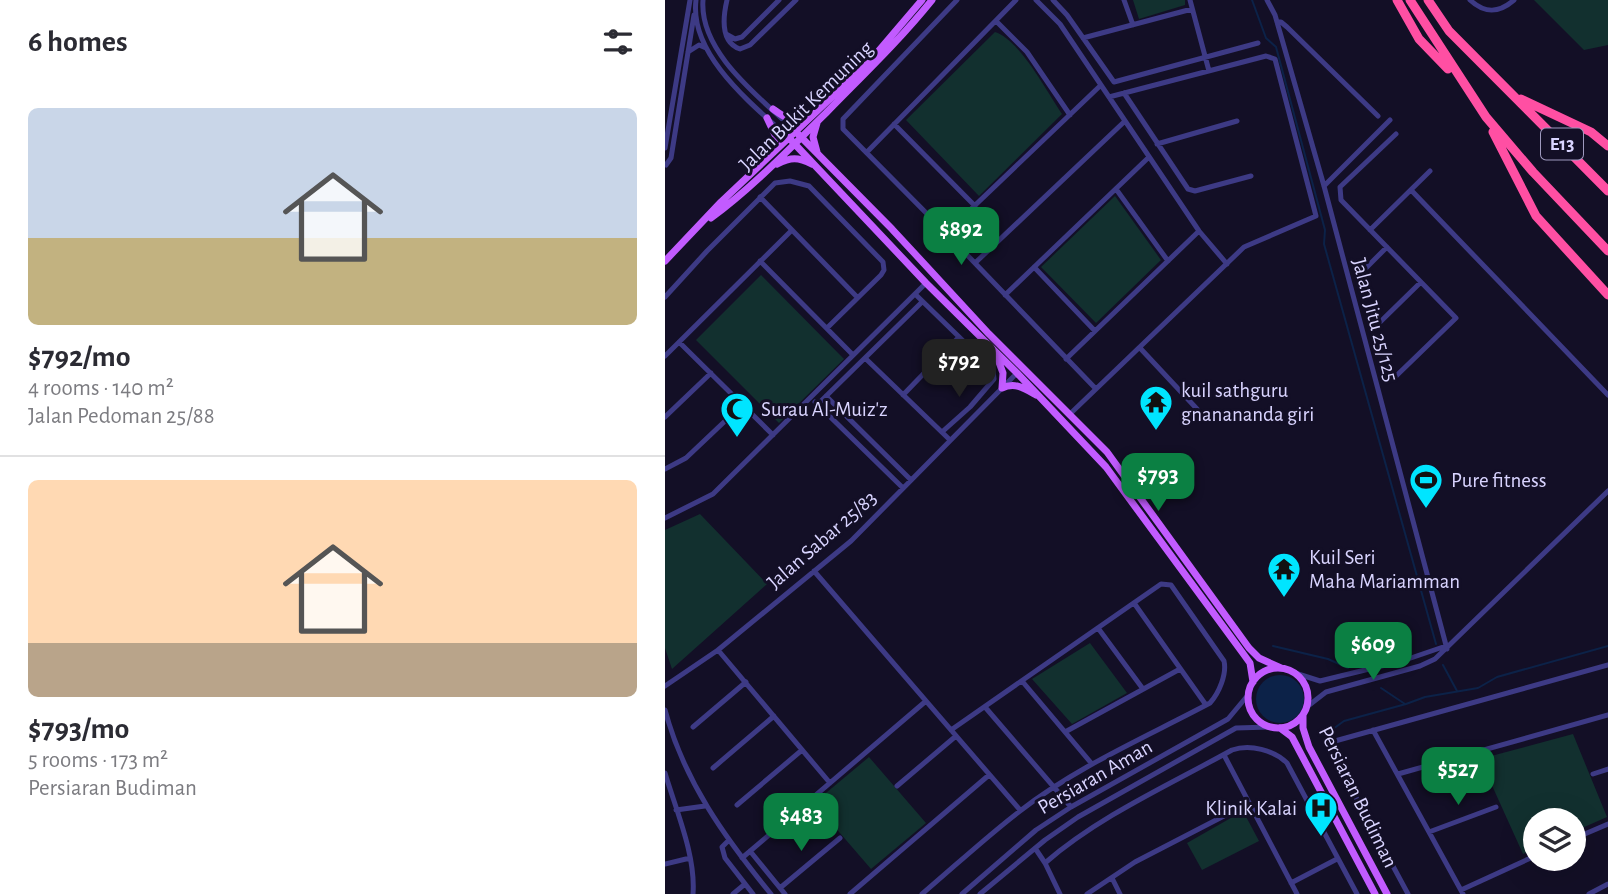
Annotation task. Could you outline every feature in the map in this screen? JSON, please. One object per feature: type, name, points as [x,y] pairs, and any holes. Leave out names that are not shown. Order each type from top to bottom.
[{"type":"highway","points":[[1397,0],[1419,39],[1464,85]]},
{"type":"highway","name":"E13","points":[[1410,0],[1486,117],[1533,172],[1608,251]]},
{"type":"highway","name":"E13","points":[[1427,0],[1449,31],[1608,191]]},
{"type":"highway","points":[[1516,97],[1591,132],[1608,146]]},
{"type":"highway","points":[[1486,117],[1536,216],[1608,295]]},
{"type":"main road","name":"Jalan Bukit Kemuning","points":[[697,229],[761,175],[870,61],[922,0]]},
{"type":"main road","name":"Jalan Bukit Kemuning","points":[[814,119],[888,52],[932,0]]},
{"type":"main road","points":[[773,109],[791,121],[814,119],[813,137],[820,157]]},
{"type":"main road","points":[[762,165],[776,142],[775,131],[767,118]]},
{"type":"main road","points":[[795,138],[820,157],[892,229],[989,334],[1017,367],[1017,373]]},
{"type":"main road","points":[[795,138],[818,168],[926,283],[1043,399],[1106,467]]},
{"type":"main road","name":"Jalan Bukit Kemuning","points":[[665,261],[721,202],[795,138]]},
{"type":"main road","points":[[761,175],[792,158],[800,158],[818,168]]},
{"type":"main road","points":[[886,239],[884,231],[892,229]]},
{"type":"main road","points":[[989,334],[1071,414],[1107,452],[1249,648],[1259,657],[1295,673],[1307,687],[1308,706],[1297,722],[1280,728],[1269,727],[1253,715],[1248,695],[1253,681],[1250,663],[1072,423],[1071,414]]},
{"type":"main road","points":[[990,347],[1000,362],[1003,373],[1002,388],[1011,384],[1017,385],[1043,399]]},
{"type":"main road","points":[[1253,681],[1265,671],[1281,668]]},
{"type":"main road","name":"Persiaran Budiman","points":[[1303,715],[1303,728],[1309,747],[1387,894]]},
{"type":"main road","name":"Persiaran Budiman","points":[[1280,728],[1292,737],[1375,894]]},
{"type":"street","points":[[665,148],[690,0]]},
{"type":"street","points":[[665,166],[671,158],[695,8],[699,0]]},
{"type":"street","points":[[699,0],[719,55],[773,109],[795,138]]},
{"type":"street","points":[[727,0],[723,20],[726,34],[728,41],[740,49],[750,45],[796,0]]},
{"type":"street","points":[[726,34],[735,39],[742,37],[779,0]]},
{"type":"street","points":[[957,0],[843,119],[843,129],[1096,389]]},
{"type":"street","points":[[867,152],[1016,0]]},
{"type":"street","points":[[1036,0],[1060,24],[1199,231],[1227,264]]},
{"type":"street","points":[[1053,0],[1067,15],[1114,82],[1258,43]]},
{"type":"street","points":[[1124,0],[1133,24]]},
{"type":"street","points":[[1190,0],[1209,71]]},
{"type":"street","name":"Jalan Jitu 25/125","points":[[1267,0],[1276,18],[1324,187],[1447,647]]},
{"type":"street","points":[[1273,0],[1276,18],[1378,116]]},
{"type":"street","points":[[1470,0],[1491,12],[1514,0]]},
{"type":"street","points":[[695,8],[706,48],[722,71],[767,118],[795,138]]},
{"type":"street","points":[[1083,38],[1192,9]]},
{"type":"street","points":[[996,21],[1027,52],[1070,115]]},
{"type":"street","points":[[751,29],[754,37],[759,36]]},
{"type":"street","points":[[688,52],[699,46],[706,48]]},
{"type":"street","points":[[1071,414],[1244,247],[1285,228],[1313,219],[1317,211],[1275,59],[1266,55],[1109,97]]},
{"type":"street","points":[[946,233],[1101,85]]},
{"type":"street","points":[[1124,93],[1188,189],[1195,191],[1251,176]]},
{"type":"street","points":[[1324,187],[1391,120]]},
{"type":"street","points":[[975,263],[1125,121]]},
{"type":"street","points":[[1157,144],[1237,121]]},
{"type":"street","points":[[894,124],[975,206]]},
{"type":"street","points":[[1393,379],[1457,318],[1341,200],[1340,187],[1396,134]]},
{"type":"street","points":[[1006,295],[1149,157]]},
{"type":"street","points":[[1370,230],[1430,171]]},
{"type":"street","points":[[1338,173],[1346,181]]},
{"type":"street","points":[[665,297],[775,183],[790,181],[809,186],[883,262],[884,270],[881,275],[827,328]]},
{"type":"street","points":[[1116,189],[1168,261]]},
{"type":"street","points":[[1411,190],[1608,395]]},
{"type":"street","points":[[760,197],[857,297]]},
{"type":"street","points":[[665,356],[792,230]]},
{"type":"street","points":[[1066,359],[1199,231]]},
{"type":"street","points":[[1364,270],[1387,247]]},
{"type":"street","points":[[760,261],[853,355]]},
{"type":"street","points":[[1034,267],[1095,331]]},
{"type":"street","points":[[1374,328],[1422,282]]},
{"type":"street","points":[[665,518],[713,494],[926,283]]},
{"type":"street","points":[[915,294],[993,370],[994,379],[970,407],[941,432]]},
{"type":"street","points":[[818,404],[922,302]]},
{"type":"street","points":[[904,395],[959,337]]},
{"type":"street","points":[[680,342],[773,435]]},
{"type":"street","points":[[1140,348],[1197,409]]},
{"type":"street","points":[[865,358],[950,440]]},
{"type":"street","points":[[665,417],[711,373]]},
{"type":"street","name":"Jalan Sabar 25/83","points":[[665,686],[718,650],[851,541],[1017,373]]},
{"type":"street","points":[[826,396],[911,480]]},
{"type":"street","points":[[811,397],[903,488]]},
{"type":"street","points":[[665,469],[686,458],[742,405]]},
{"type":"street","points":[[1308,706],[1326,692],[1420,666],[1435,659],[1608,491]]},
{"type":"street","points":[[814,571],[1020,810]]},
{"type":"street","points":[[922,894],[1020,810],[1056,786],[1092,764],[1206,705],[1215,697],[1226,668],[1224,661],[1171,585],[1161,584],[951,730]]},
{"type":"street","points":[[1134,603],[1206,705]]},
{"type":"street","points":[[1098,628],[1143,689]]},
{"type":"street","points":[[1295,673],[1320,681],[1447,647]]},
{"type":"street","points":[[718,650],[830,783]]},
{"type":"street","points":[[1408,894],[1331,751],[1335,741],[1608,665]]},
{"type":"street","points":[[1065,732],[1180,669]]},
{"type":"street","points":[[1022,681],[1092,764]]},
{"type":"street","points":[[694,727],[746,682]]},
{"type":"street","name":"Persiaran Aman","points":[[962,894],[1036,830],[1071,807],[1228,719],[1248,695]]},
{"type":"street","points":[[742,858],[926,701]]},
{"type":"street","points":[[985,706],[1056,786],[1071,807]]},
{"type":"street","points":[[665,710],[679,756],[705,806],[771,894]]},
{"type":"street","points":[[1398,774],[1608,715]]},
{"type":"street","points":[[713,768],[774,716]]},
{"type":"street","name":"Persiaran Aman","points":[[980,894],[1035,848],[1078,817],[1236,728],[1269,727]]},
{"type":"street","points":[[1373,730],[1462,892],[1523,862]]},
{"type":"street","points":[[897,786],[956,736]]},
{"type":"street","points":[[1045,863],[1067,843],[1224,755],[1247,747],[1282,758],[1287,763],[1357,894]]},
{"type":"street","points":[[737,806],[803,750]]},
{"type":"street","points":[[1224,755],[1297,894]]},
{"type":"street","points":[[1593,774],[1608,769]]},
{"type":"street","points":[[665,773],[690,858],[694,879],[693,894]]},
{"type":"street","points":[[850,894],[989,775]]},
{"type":"street","points":[[1087,894],[1135,862],[1249,803]]},
{"type":"street","points":[[676,810],[705,806]]},
{"type":"street","points":[[1429,832],[1496,807]]},
{"type":"street","points":[[1586,833],[1608,824]]},
{"type":"street","points":[[779,888],[840,838]]},
{"type":"street","points":[[729,840],[723,847],[723,852],[753,894]]},
{"type":"street","points":[[1035,848],[1059,894]]},
{"type":"street","points":[[750,851],[785,894]]},
{"type":"street","points":[[665,864],[690,858]]},
{"type":"street","points":[[1291,883],[1337,859]]},
{"type":"street","points":[[1112,878],[1120,894]]},
{"type":"street","points":[[733,894],[745,884]]},
{"type":"street","points":[[1589,894],[1608,884]]},
{"type":"green space","points":[[1133,0],[1185,0],[1185,5],[1139,19]]},
{"type":"green space","points":[[1534,0],[1608,0],[1608,45],[1584,50]]},
{"type":"green space","points":[[995,32],[1014,45],[1023,56],[1062,114],[979,196],[906,120]]},
{"type":"green space","points":[[1115,196],[1161,260],[1096,323],[1041,267]]},
{"type":"green space","points":[[761,275],[844,359],[779,423],[696,340]]},
{"type":"green space","points":[[700,514],[767,584],[672,669],[665,648],[665,530]]},
{"type":"green space","points":[[1090,643],[1127,693],[1072,724],[1032,679]]},
{"type":"green space","points":[[1573,734],[1607,817],[1586,826],[1586,808],[1523,808],[1523,854],[1480,759]]},
{"type":"green space","points":[[869,757],[926,823],[871,869],[814,803]]},
{"type":"green space","points":[[1243,811],[1259,841],[1202,870],[1187,843]]},
{"type":"water","points":[[1280,675],[1297,682],[1304,699],[1297,716],[1280,723],[1263,716],[1256,699],[1263,682]]},
{"type":"waterway","points":[[1252,0],[1266,38],[1276,47],[1325,230],[1324,244],[1436,644]]},
{"type":"waterway","points":[[1273,646],[1328,659],[1348,668]]},
{"type":"waterway","points":[[1333,729],[1344,721],[1425,697],[1478,688],[1497,677],[1608,646]]},
{"type":"waterway","points":[[1443,665],[1457,691]]},
{"type":"waterway","points":[[1381,688],[1405,704]]},
{"type":"place","name":"kuil sathguru gnanananda giri","points":[[1156,432]]},
{"type":"place","name":"Surau Al-Muiz'z","points":[[737,439]]},
{"type":"place","name":"Pure fitness","points":[[1426,510]]},
{"type":"place","name":"Kuil Seri Maha Mariamman","points":[[1284,599]]},
{"type":"place","name":"Klinik Kalai","points":[[1321,838]]}]
